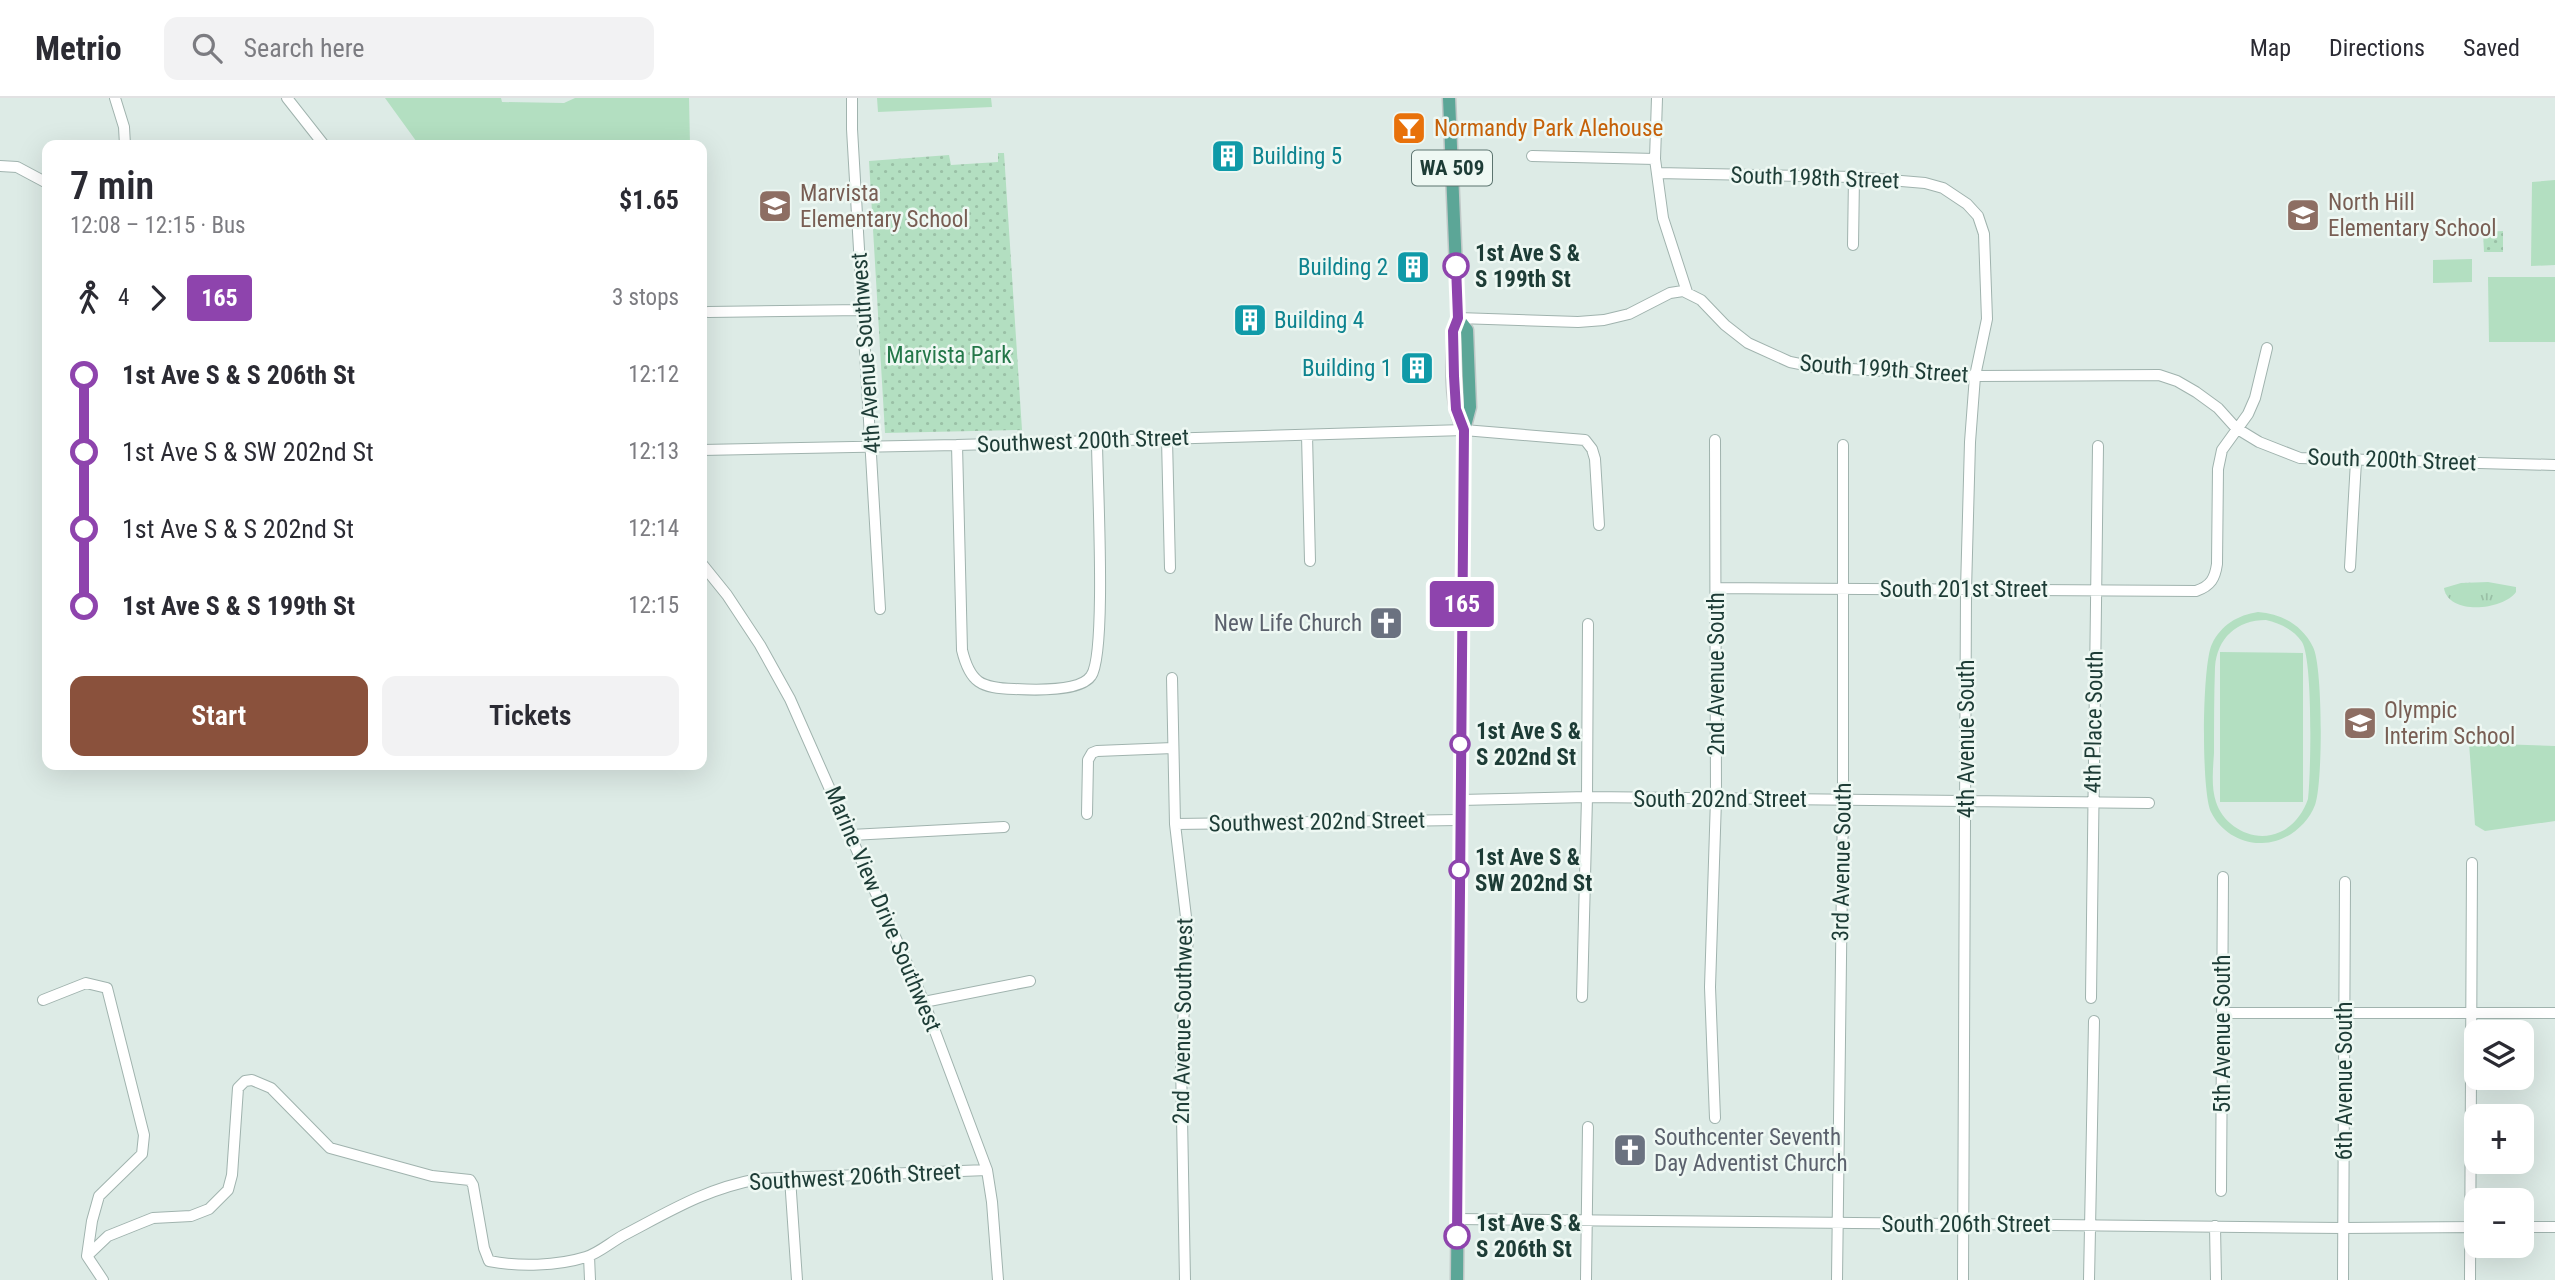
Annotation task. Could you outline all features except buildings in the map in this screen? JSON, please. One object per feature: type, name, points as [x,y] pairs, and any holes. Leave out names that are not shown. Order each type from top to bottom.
[{"type":"main road","name":"WA 509","points":[[1449,98],[1458,318],[1467,330],[1470,407],[1464,430],[1457,1280]]},
{"type":"street","points":[[115,98],[124,127],[125,140]]},
{"type":"street","points":[[287,98],[320,140]]},
{"type":"street","name":"4th Avenue Southwest","points":[[852,98],[880,609]]},
{"type":"street","points":[[1458,318],[1578,322],[1604,320],[1629,314],[1670,293],[1687,292],[1664,218],[1657,173],[1657,98]]},
{"type":"street","points":[[1532,156],[1655,159]]},
{"type":"street","points":[[0,166],[17,167],[42,180]]},
{"type":"street","name":"South 198th Street","points":[[1657,173],[1854,177],[1925,183],[1943,188],[1968,204]]},
{"type":"street","points":[[1853,245],[1854,177]]},
{"type":"street","name":"4th Avenue South","points":[[1963,1280],[1966,590],[1970,442],[1975,376],[1987,319],[1984,233],[1978,216],[1968,204]]},
{"type":"street","name":"South 199th Street","points":[[1687,292],[1701,300],[1742,339],[1790,362],[1862,371],[1975,376],[2159,374],[2196,391],[2218,408],[2236,428]]},
{"type":"street","points":[[708,312],[863,310]]},
{"type":"street","points":[[2236,428],[2248,414],[2255,398],[2267,348]]},
{"type":"street","name":"South 200th Street","points":[[2236,428],[2259,442],[2301,458],[2555,465]]},
{"type":"street","name":"South 201st Street","points":[[1716,588],[2196,591],[2210,584],[2215,576],[2218,469],[2222,450],[2236,428]]},
{"type":"street","points":[[1464,430],[1585,440],[1595,458],[1599,525]]},
{"type":"street","name":"Southwest 200th Street","points":[[707,450],[1464,430]]},
{"type":"street","points":[[1307,435],[1310,561]]},
{"type":"street","points":[[1167,439],[1170,568]]},
{"type":"street","name":"2nd Avenue South","points":[[1715,440],[1716,799],[1710,987],[1715,1118]]},
{"type":"street","points":[[957,445],[962,650],[966,667],[972,678],[982,685],[994,688],[1063,688],[1091,678],[1099,650],[1097,441]]},
{"type":"street","name":"3rd Avenue South","points":[[1837,1280],[1843,800],[1843,445]]},
{"type":"street","name":"4th Place South","points":[[2091,998],[2098,446]]},
{"type":"street","points":[[2350,567],[2356,461]]},
{"type":"street","name":"Marine View Drive Southwest","points":[[707,570],[727,595],[790,699],[924,1002],[987,1170],[998,1280]]},
{"type":"street","points":[[1582,997],[1588,624]]},
{"type":"street","name":"2nd Avenue Southwest","points":[[1172,678],[1175,824],[1188,934],[1181,1062],[1185,1280]]},
{"type":"street","points":[[1087,814],[1088,760],[1092,753],[1173,748]]},
{"type":"street","name":"South 202nd Street","points":[[1460,800],[1587,797],[2149,803]]},
{"type":"street","name":"Southwest 202nd Street","points":[[1175,824],[1459,820]]},
{"type":"street","points":[[851,835],[1004,827]]},
{"type":"street","points":[[2472,863],[2473,1188]]},
{"type":"street","name":"5th Avenue South","points":[[2221,1191],[2223,877]]},
{"type":"street","name":"6th Avenue South","points":[[2343,1280],[2345,883]]},
{"type":"street","points":[[924,1002],[1030,981]]},
{"type":"street","points":[[43,1000],[86,983],[107,988],[144,1135],[142,1154],[99,1196],[87,1256],[103,1280]]},
{"type":"street","points":[[2222,1013],[2555,1013]]},
{"type":"street","points":[[2089,1280],[2094,1021]]},
{"type":"street","name":"Southwest 206th Street","points":[[87,1256],[108,1236],[118,1231],[153,1218],[191,1216],[209,1209],[228,1190],[232,1175],[238,1088],[245,1081],[252,1080],[271,1088],[330,1148],[432,1176],[470,1180],[489,1261],[505,1264],[542,1264],[590,1256],[618,1238],[700,1195],[738,1183],[790,1178],[987,1170]]},
{"type":"street","points":[[1586,1280],[1588,1127]]},
{"type":"street","points":[[790,1178],[797,1280]]},
{"type":"street","name":"South 206th Street","points":[[1457,1219],[2464,1227]]},
{"type":"street","points":[[2215,1226],[2216,1280]]},
{"type":"street","points":[[2534,1227],[2555,1227]]},
{"type":"street","points":[[590,1256],[590,1280]]},
{"type":"street","points":[[2470,1280],[2471,1258]]},
{"type":"green space","points":[[385,98],[501,98],[502,102],[564,103],[575,98],[689,98],[690,140],[415,140]]},
{"type":"green space","points":[[877,98],[991,98],[992,107],[878,112]]},
{"type":"green space","name":"Marvista Park","points":[[998,153],[1004,153],[1022,430],[885,433],[869,161],[949,155],[951,165],[998,162]]},
{"type":"green space","points":[[2555,180],[2555,265],[2531,266],[2532,182]]},
{"type":"green space","points":[[2503,231],[2503,252],[2484,252],[2483,232]]},
{"type":"green space","points":[[2472,259],[2472,282],[2433,283],[2433,260]]},
{"type":"green space","points":[[2488,277],[2555,277],[2555,342],[2489,342]]},
{"type":"green space","points":[[2488,582],[2516,587],[2516,592],[2500,603],[2477,607],[2455,603],[2444,588],[2461,583]]},
{"type":"green space","points":[[2251,613],[2275,615],[2297,627],[2313,647],[2319,677],[2321,725],[2315,805],[2307,820],[2294,832],[2279,840],[2262,843],[2239,839],[2215,819],[2208,800],[2204,755],[2206,676],[2212,644],[2225,626]],"holes":[[[2271,621],[2295,634],[2306,653],[2310,693],[2310,766],[2308,799],[2299,817],[2284,830],[2262,836],[2238,829],[2224,817],[2216,802],[2213,790],[2215,667],[2220,647],[2230,633],[2246,623]]]},
{"type":"green space","points":[[2220,652],[2303,653],[2303,802],[2220,802]]},
{"type":"green space","points":[[2469,743],[2555,746],[2555,821],[2485,831],[2475,825]]},
{"type":"bus line","name":"165","points":[[1456,266],[1458,318],[1453,331],[1454,376],[1456,409],[1464,430],[1457,1236]]},
{"type":"place","name":"Normandy Park Alehouse","points":[[1409,128]]},
{"type":"place","name":"Building 5","points":[[1228,156]]},
{"type":"place","name":"Marvista Elementary School","points":[[775,206]]},
{"type":"place","name":"North Hill Elementary School","points":[[2303,215]]},
{"type":"place","name":"1st Ave S & S 199th St","points":[[1456,266]]},
{"type":"place","name":"Building 2","points":[[1413,267]]},
{"type":"place","name":"Building 4","points":[[1250,320]]},
{"type":"place","name":"Building 1","points":[[1417,368]]},
{"type":"place","name":"New Life Church","points":[[1386,623]]},
{"type":"place","name":"Olympic Interim School","points":[[2360,723]]},
{"type":"place","name":"1st Ave S & S 202nd St","points":[[1460,744]]},
{"type":"place","name":"1st Ave S & SW 202nd St","points":[[1459,870]]},
{"type":"place","name":"Southcenter Seventh Day Adventist Church","points":[[1630,1150]]},
{"type":"place","name":"1st Ave S & S 206th St","points":[[1457,1236]]}]
